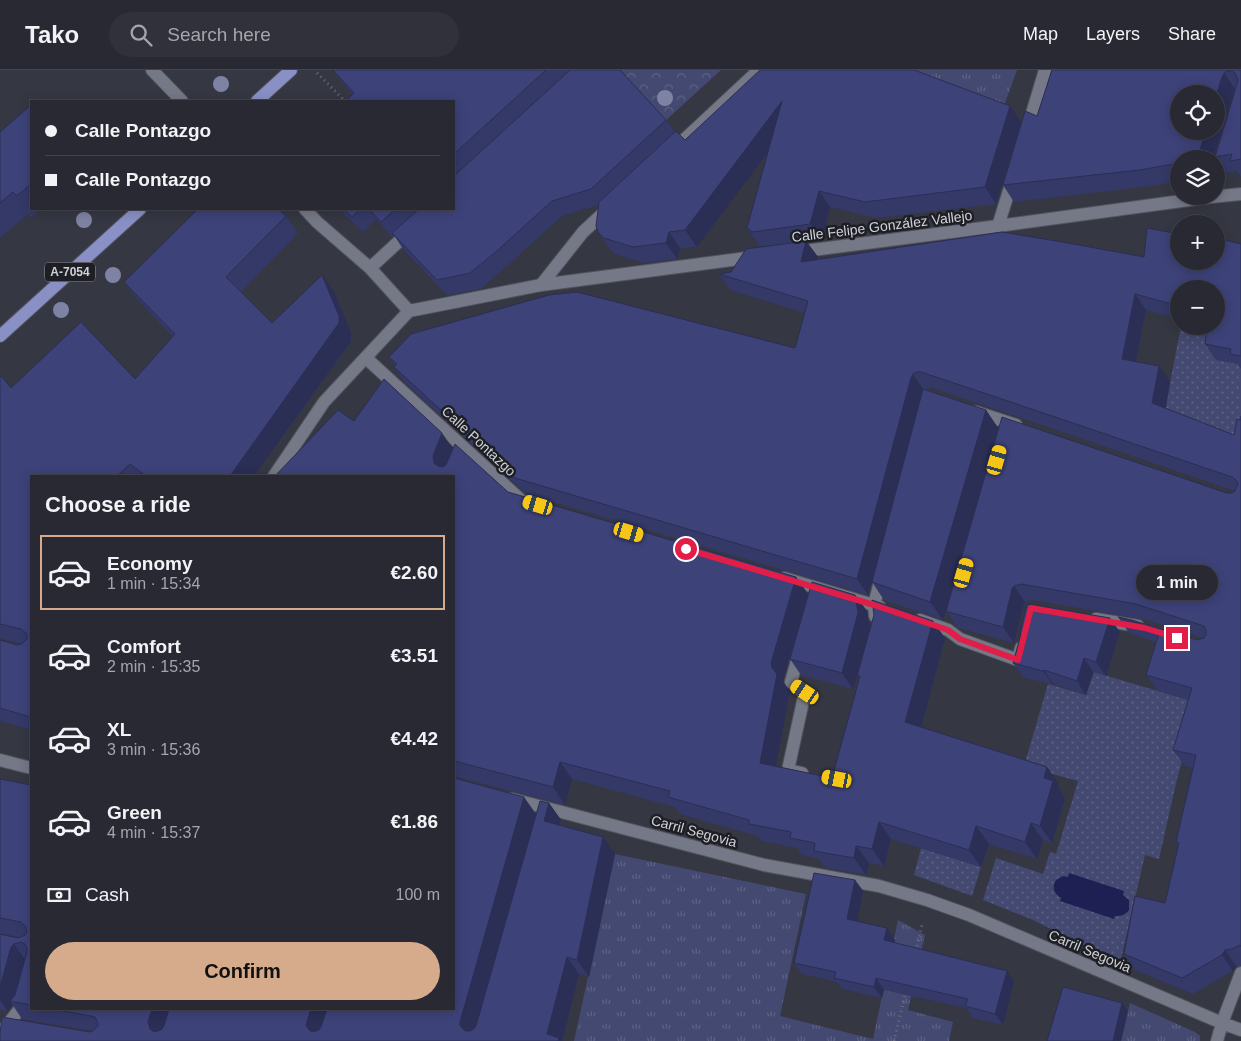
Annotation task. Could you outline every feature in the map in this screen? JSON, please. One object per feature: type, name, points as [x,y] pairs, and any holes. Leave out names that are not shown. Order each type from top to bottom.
[{"type":"main road","points":[[259,100],[291,70]]},
{"type":"main road","name":"A-7054","points":[[0,336],[139,210]]},
{"type":"street","points":[[152,70],[181,100]]},
{"type":"street","points":[[664,158],[759,70]]},
{"type":"street","points":[[1023,144],[1045,70]]},
{"type":"street","points":[[1224,150],[1227,141]]},
{"type":"street","points":[[998,226],[1018,162]]},
{"type":"street","name":"Calle Felipe González Vallejo","points":[[1225,195],[1241,194]]},
{"type":"street","points":[[541,285],[583,232],[620,198]]},
{"type":"street","name":"Calle Felipe González Vallejo","points":[[784,254],[1170,202]]},
{"type":"street","points":[[306,210],[370,268],[409,312]]},
{"type":"street","points":[[370,268],[433,210]]},
{"type":"street","points":[[275,475],[324,402],[409,312],[541,285],[765,256]]},
{"type":"street","name":"Calle Pontazgo","points":[[366,358],[522,501],[540,506]]},
{"type":"street","points":[[964,408],[1006,427],[1026,429]]},
{"type":"street","points":[[458,462],[464,447]]},
{"type":"street","points":[[878,630],[874,605],[884,567]]},
{"type":"street","points":[[770,574],[816,593],[874,605],[892,611]]},
{"type":"street","points":[[911,617],[950,625],[960,639],[1018,660],[1024,634]]},
{"type":"street","points":[[1088,618],[1154,630]]},
{"type":"street","points":[[804,635],[790,682],[805,692],[788,770],[817,776]]},
{"type":"street","points":[[0,760],[30,768]]},
{"type":"street","name":"Carril Segovia","points":[[496,795],[545,813],[764,865],[879,886],[928,900],[969,915],[1241,1030]]},
{"type":"street","points":[[6,1027],[19,1010],[30,970]]},
{"type":"street","points":[[1217,1041],[1241,973]]},
{"type":"path","points":[[315,70],[343,100]]},
{"type":"path","points":[[914,956],[928,900]]},
{"type":"path","points":[[894,1041],[908,985]]},
{"type":"green space","points":[[616,70],[721,70],[664,122]]},
{"type":"green space","points":[[889,70],[1017,70],[1001,114]]},
{"type":"green space","points":[[1179,335],[1222,335],[1241,365],[1241,442],[1164,414]]},
{"type":"green space","points":[[1094,672],[1198,703],[1177,779],[1159,859],[1145,855],[1120,963],[1033,920],[983,900],[996,858],[1043,874],[1050,852],[1056,854],[1078,781],[1024,766],[1048,684],[1086,695]]},
{"type":"green space","points":[[921,848],[981,867],[972,896],[914,875]]},
{"type":"green space","points":[[615,854],[806,894],[780,1016],[873,1039],[898,920],[925,935],[908,1010],[953,1022],[949,1041],[574,1041]]},
{"type":"green space","points":[[1130,1003],[1195,1032],[1200,1036],[1200,1041],[1121,1041]]},
{"type":"shaded area","points":[[1069,873],[1124,891],[1123,895],[1129,900],[1129,910],[1123,915],[1115,916],[1114,919],[1060,901],[1061,898],[1054,890],[1055,883],[1056,880],[1063,876],[1068,877]]},
{"type":"building","points":[[333,70],[546,70],[455,153],[455,100],[347,100],[354,93]]},
{"type":"building","points":[[570,70],[620,70],[666,120],[591,189],[552,201],[470,273],[437,280],[392,233],[418,210],[455,210],[455,175]]},
{"type":"building","points":[[760,70],[914,70],[1010,106],[985,187],[865,202],[819,191],[810,224],[753,232],[747,228],[782,101],[685,230],[669,232],[666,243],[633,247],[604,238],[598,232],[596,226],[599,202],[676,131],[685,140]]},
{"type":"building","points":[[1052,70],[1241,70],[1241,159],[1230,161],[1232,154],[1225,155],[1225,150],[1217,150],[1220,140],[1225,140],[1225,124],[1238,81],[1235,73],[1232,71],[1224,73],[1219,85],[1170,85],[1170,140],[1203,140],[1200,150],[1170,150],[1170,165],[1140,170],[1003,185],[1025,111],[1037,116]]},
{"type":"building","points":[[30,106],[30,185],[17,196],[13,192],[0,203],[0,132]]},
{"type":"building","points":[[197,210],[279,210],[286,216],[226,277],[272,323],[322,275],[339,316],[339,323],[231,475],[145,475],[130,464],[118,475],[30,475],[30,717],[0,708],[0,640],[17,645],[22,644],[27,639],[27,634],[21,629],[0,624],[0,377],[11,388],[81,322],[135,379],[175,334],[124,282]]},
{"type":"building","points":[[345,210],[359,210],[352,217]]},
{"type":"building","points":[[370,210],[394,210],[381,222]]},
{"type":"building","points":[[1147,228],[1170,232],[1170,270],[1225,270],[1225,240],[1241,244],[1241,356],[1230,354],[1231,349],[1205,344],[1206,335],[1225,335],[1225,280],[1170,280],[1170,304],[1135,294],[1122,359],[1159,366],[1152,403],[1234,435],[1237,419],[1241,420],[1241,947],[1240,945],[1225,950],[1222,955],[1182,978],[1124,954],[1135,896],[1165,903],[1179,843],[1176,842],[1196,755],[1173,750],[1192,688],[1146,675],[1160,630],[1118,617],[1197,640],[1204,638],[1206,635],[1204,626],[1136,604],[1021,584],[1014,586],[1012,589],[1003,627],[946,611],[1002,417],[1227,493],[1235,491],[1238,484],[1236,480],[1232,477],[999,398],[916,372],[911,378],[857,579],[515,478],[394,367],[397,364],[389,357],[411,334],[549,295],[577,292],[795,348],[808,301],[719,274],[731,272],[746,249],[806,241],[801,262],[1002,232],[1144,257]]},
{"type":"building","points":[[384,379],[442,433],[433,456],[434,463],[438,466],[446,465],[455,444],[508,492],[796,577],[771,663],[772,668],[777,674],[760,763],[832,778],[860,676],[857,676],[874,615],[872,600],[933,621],[905,722],[1047,767],[1044,778],[1053,781],[1040,826],[1031,823],[1025,842],[976,826],[969,850],[879,822],[872,849],[856,846],[854,858],[814,851],[815,843],[790,838],[791,832],[749,824],[749,820],[668,797],[670,791],[560,762],[553,787],[455,761],[455,475],[276,475],[338,410],[354,421]]},
{"type":"building","points":[[923,389],[986,410],[930,602],[872,582]]},
{"type":"building","points":[[812,582],[855,595],[858,613],[842,673],[790,659]]},
{"type":"building","points":[[1027,604],[1110,618],[1096,662],[1084,658],[1077,681],[1044,670],[1013,663]]},
{"type":"building","points":[[455,778],[524,797],[460,1022],[460,1026],[465,1031],[470,1031],[476,1026],[540,801],[549,803],[544,821],[603,837],[577,960],[567,957],[547,1034],[559,1038],[558,1041],[0,1041],[2,1017],[89,1032],[98,1026],[95,1017],[57,1010],[152,1010],[148,1022],[150,1029],[154,1032],[161,1030],[164,1026],[169,1010],[311,1010],[306,1025],[308,1029],[312,1032],[319,1030],[327,1010],[455,1010]]},
{"type":"building","points":[[0,779],[30,785],[30,1005],[10,1001],[15,995],[27,952],[25,944],[21,942],[11,947],[0,987],[0,934],[18,938],[27,932],[26,927],[21,922],[0,918]]},
{"type":"building","points":[[814,873],[855,880],[847,919],[887,928],[884,940],[1007,971],[995,1014],[965,1006],[968,999],[876,978],[874,987],[834,978],[836,972],[794,963]]},
{"type":"building","points":[[1063,987],[1122,1003],[1113,1041],[1047,1041]]},
{"type":"route","points":[[686,549],[874,605],[948,630],[960,639],[1018,660],[1031,608],[1145,628],[1177,638]]}]
